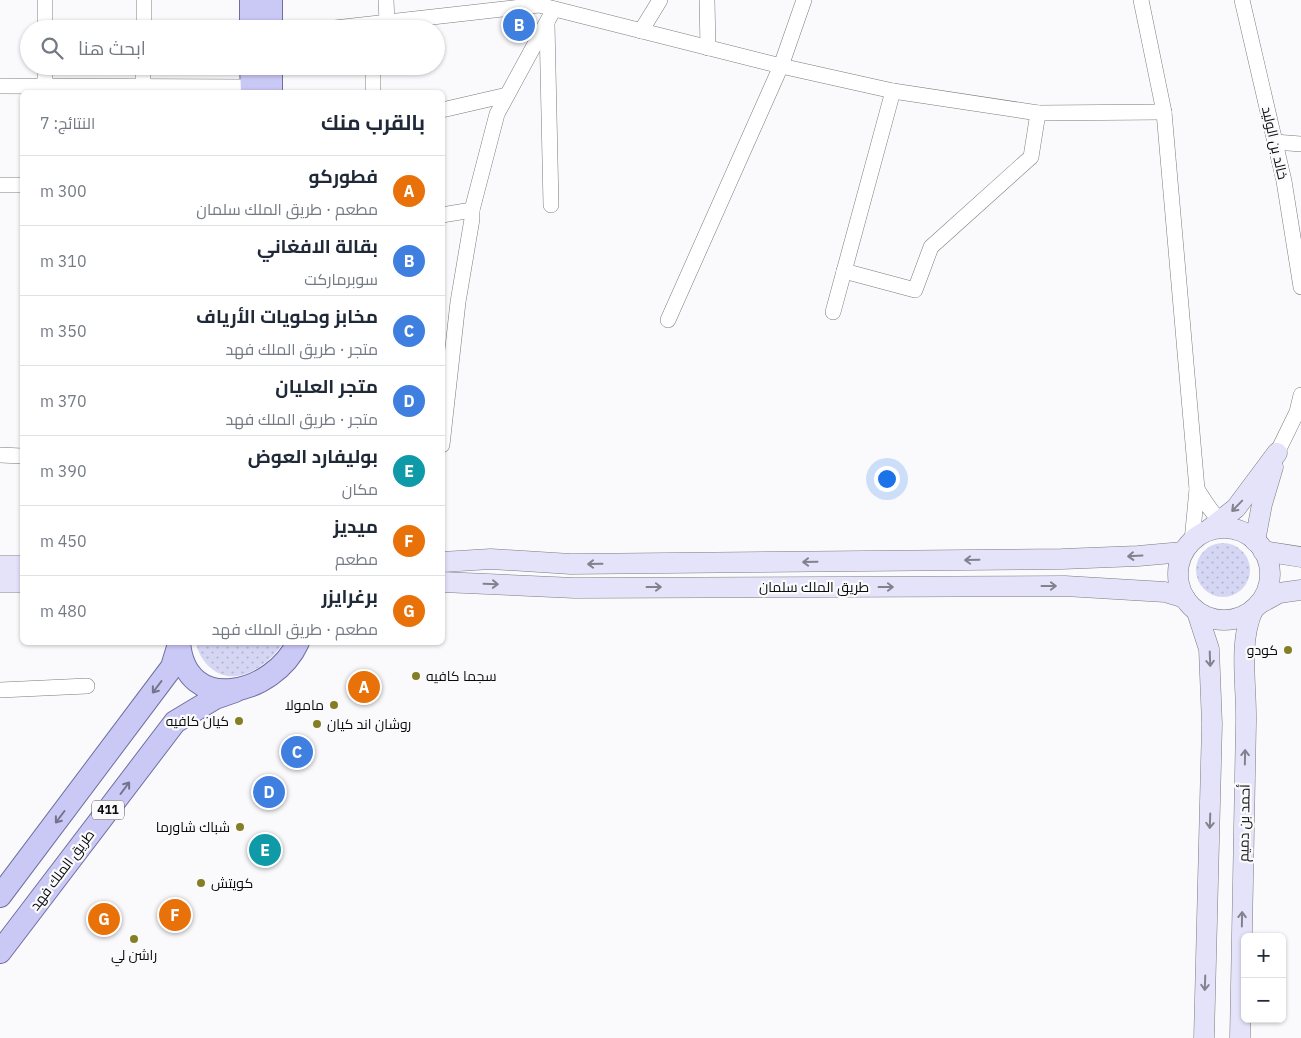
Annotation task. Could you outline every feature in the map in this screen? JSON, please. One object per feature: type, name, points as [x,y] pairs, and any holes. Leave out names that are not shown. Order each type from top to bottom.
[{"type":"main road","points":[[251,0],[251,20]]},
{"type":"main road","points":[[271,0],[271,20]]},
{"type":"main road","points":[[256,85],[264,75]]},
{"type":"main road","points":[[1204,1038],[1212,724],[1209,649],[1191,605],[1180,587],[1178,576],[1179,564],[1193,542],[1225,525],[1277,453]]},
{"type":"main road","points":[[1259,546],[1262,504],[1277,453]]},
{"type":"main road","points":[[1225,525],[1243,533],[1259,546],[1268,564],[1269,578],[1266,592],[1256,607]]},
{"type":"main road","name":"طريق الملك سلمان","points":[[445,562],[491,559],[571,564],[1052,559],[1138,556],[1193,542]]},
{"type":"main road","points":[[1259,546],[1301,557]]},
{"type":"main road","points":[[0,566],[20,566]]},
{"type":"main road","points":[[0,582],[20,582]]},
{"type":"main road","name":"طريق الملك سلمان","points":[[445,582],[575,588],[1065,586],[1165,592],[1191,605]]},
{"type":"main road","points":[[1191,605],[1211,618],[1225,620],[1240,617],[1279,593],[1301,590]]},
{"type":"main road","name":"أحمد بن دميم","points":[[1240,1038],[1246,719],[1245,639],[1247,622],[1256,607]]},
{"type":"main road","name":"411","points":[[0,896],[172,667],[178,645]]},
{"type":"main road","points":[[179,645],[184,665],[196,680],[214,690],[235,691]]},
{"type":"main road","name":"طريق الملك فهد","points":[[0,952],[175,722],[214,698],[258,684],[278,670],[298,645]]},
{"type":"street","points":[[45,0],[45,20]]},
{"type":"street","points":[[144,0],[144,20]]},
{"type":"street","points":[[380,20],[386,0]]},
{"type":"street","points":[[641,31],[660,0]]},
{"type":"street","points":[[707,0],[708,48]]},
{"type":"street","points":[[668,320],[781,66],[804,0]]},
{"type":"street","points":[[1141,0],[1164,112],[1198,489],[1193,542]]},
{"type":"street","name":"خالد بن الوليد","points":[[1242,0],[1296,230],[1301,287]]},
{"type":"street","points":[[408,20],[502,4],[538,5],[550,15],[641,31],[781,66],[893,91],[1038,113],[1164,112]]},
{"type":"street","points":[[445,406],[472,210],[497,114],[550,15]]},
{"type":"street","points":[[550,15],[551,205]]},
{"type":"street","points":[[45,75],[45,86]]},
{"type":"street","points":[[143,75],[143,86]]},
{"type":"street","points":[[373,75],[373,90]]},
{"type":"street","points":[[0,86],[256,85]]},
{"type":"street","points":[[833,312],[893,91]]},
{"type":"street","points":[[445,109],[507,96]]},
{"type":"street","points":[[844,271],[915,290],[931,247],[1031,157],[1038,113]]},
{"type":"street","points":[[1275,142],[1301,144]]},
{"type":"street","points":[[0,186],[20,185]]},
{"type":"street","points":[[445,214],[472,210]]},
{"type":"street","points":[[445,304],[458,302]]},
{"type":"street","points":[[1277,453],[1297,412],[1301,395]]},
{"type":"street","points":[[0,455],[20,456]]},
{"type":"street","points":[[1198,489],[1208,508],[1225,525]]},
{"type":"street","points":[[0,690],[87,686]]},
{"type":"shaded area","points":[[1223,543],[1233,545],[1242,551],[1248,560],[1250,570],[1248,580],[1242,589],[1233,595],[1223,597],[1213,595],[1204,589],[1198,580],[1196,570],[1198,560],[1204,551],[1213,545]]},
{"type":"shaded area","points":[[197,645],[281,645],[269,659],[257,668],[237,676],[222,675],[216,672],[205,662]]},
{"type":"place","name":"بقالة الافغاني","points":[[519,25]]},
{"type":"place","name":"كودو","points":[[1288,650]]},
{"type":"place","name":"سجما كافيه","points":[[416,676]]},
{"type":"place","name":"فطوركو","points":[[364,687]]},
{"type":"place","name":"مامولا","points":[[334,705]]},
{"type":"place","name":"كيان كافيه","points":[[239,721]]},
{"type":"place","name":"روشان اند كيان","points":[[317,724]]},
{"type":"place","name":"مخابز وحلويات الأرياف","points":[[297,752]]},
{"type":"place","name":"متجر العليان","points":[[269,792]]},
{"type":"place","name":"شباك شاورما","points":[[240,827]]},
{"type":"place","name":"بوليفارد العوض","points":[[265,850]]},
{"type":"place","name":"كويتش","points":[[201,883]]},
{"type":"place","name":"ميديز","points":[[175,915]]},
{"type":"place","name":"برغرايزر","points":[[104,919]]},
{"type":"place","name":"راشن لي","points":[[134,939]]}]
